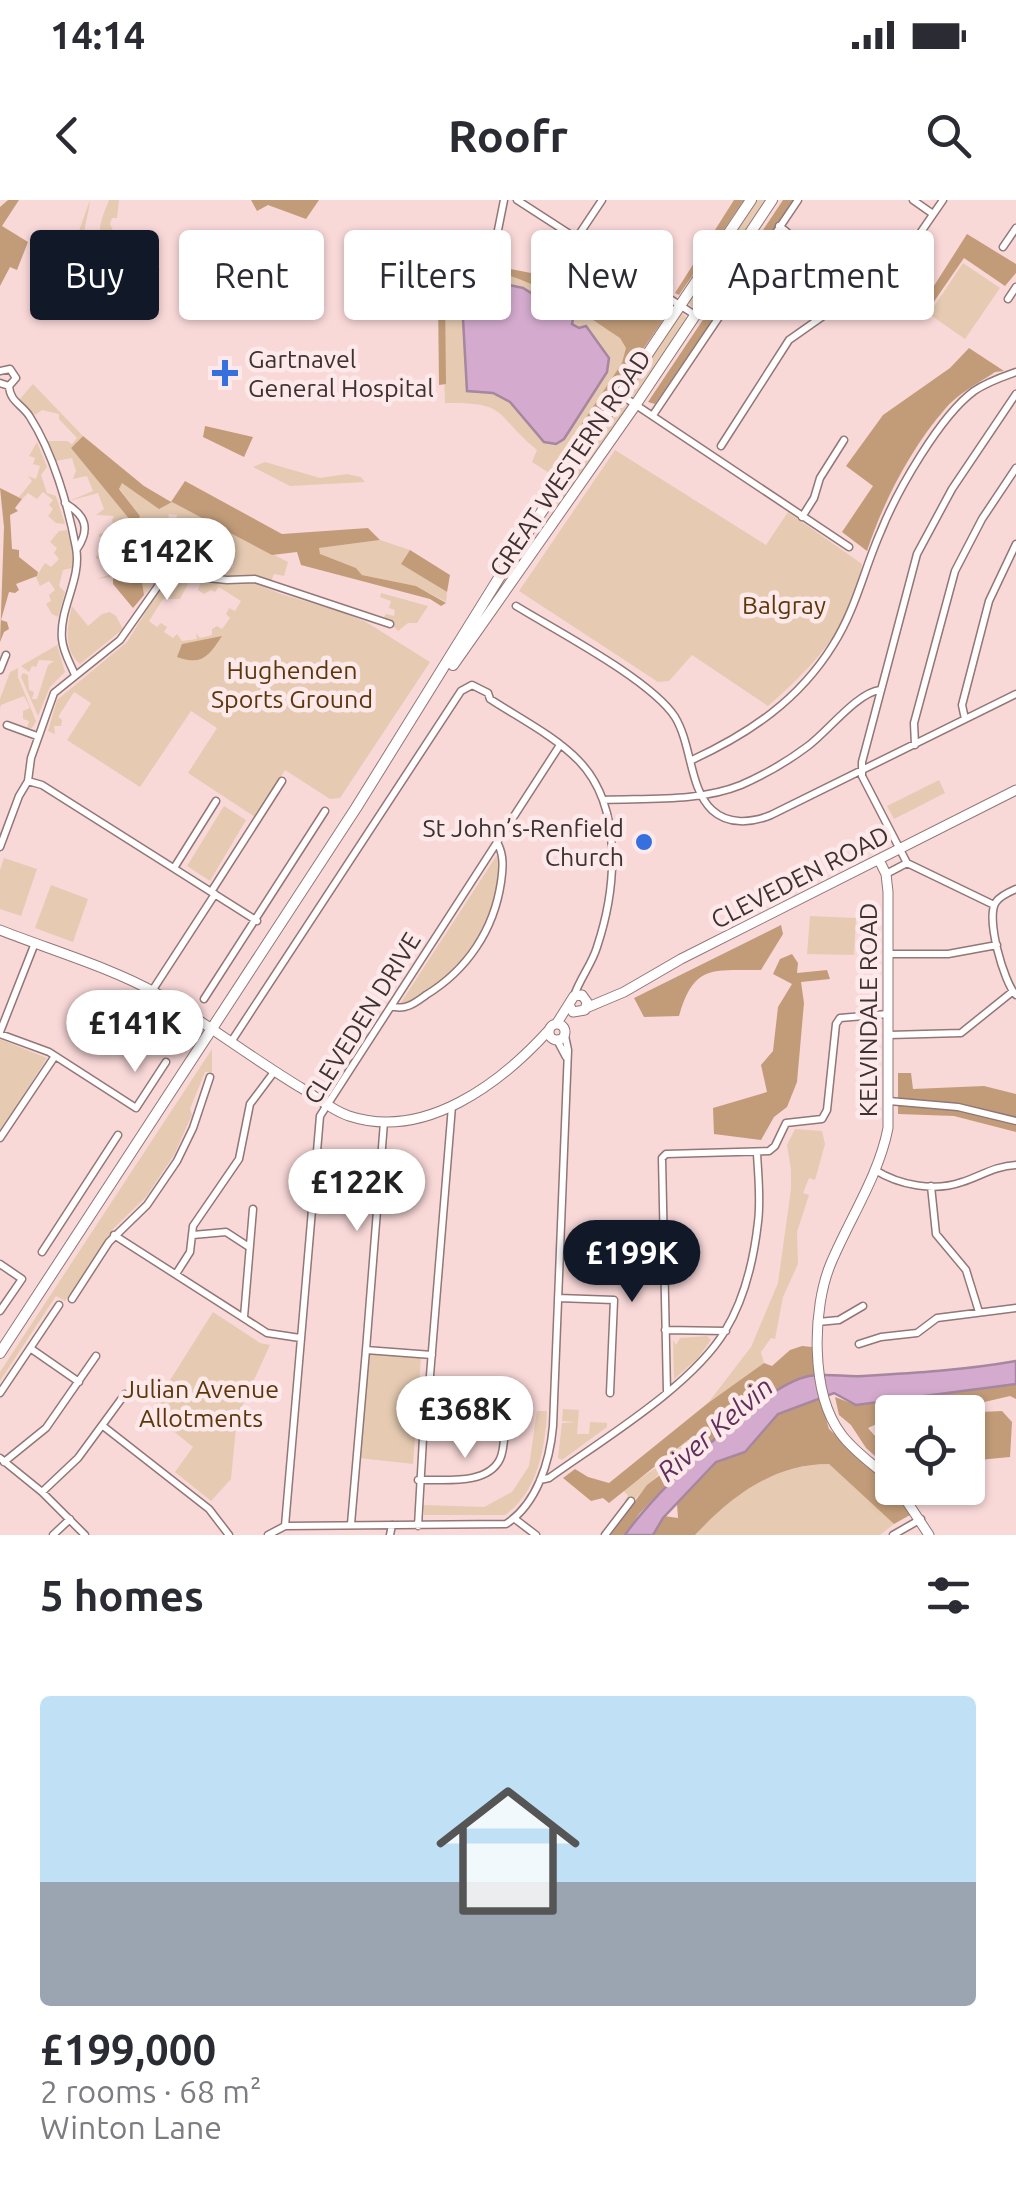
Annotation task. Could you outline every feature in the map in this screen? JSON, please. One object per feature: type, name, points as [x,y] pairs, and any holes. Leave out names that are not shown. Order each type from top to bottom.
[{"type":"main road","name":"GREAT WESTERN ROAD","points":[[0,1353],[429,695],[511,558],[751,200]]},
{"type":"main road","name":"GREAT WESTERN ROAD","points":[[752,230],[772,200]]},
{"type":"main road","name":"GREAT WESTERN ROAD","points":[[429,695],[475,636],[693,319]]},
{"type":"street","points":[[498,230],[504,200]]},
{"type":"street","points":[[517,200],[562,230]]},
{"type":"street","points":[[582,230],[602,200]]},
{"type":"street","name":"GREAT WESTERN ROAD","points":[[653,415],[798,200]]},
{"type":"street","points":[[913,200],[933,214]]},
{"type":"street","points":[[922,230],[943,200]]},
{"type":"street","points":[[780,226],[785,230]]},
{"type":"street","points":[[1003,247],[1016,228]]},
{"type":"street","points":[[1008,299],[1015,289]]},
{"type":"street","points":[[673,301],[693,315]]},
{"type":"street","points":[[721,446],[789,340],[817,320]]},
{"type":"street","points":[[0,372],[10,368],[15,374],[15,381],[9,386]]},
{"type":"street","points":[[692,760],[759,724],[804,684],[840,633],[888,514],[950,413],[980,387],[1016,372]]},
{"type":"street","points":[[0,383],[9,386]]},
{"type":"street","points":[[9,386],[12,400],[29,416],[50,458],[76,550],[76,576],[62,634],[64,652],[75,675]]},
{"type":"street","points":[[994,905],[907,863],[862,772],[917,554],[952,489],[1016,394]]},
{"type":"street","points":[[622,396],[849,547]]},
{"type":"street","points":[[802,517],[844,440]]},
{"type":"street","points":[[916,745],[914,724],[954,572],[982,519],[1016,468]]},
{"type":"street","points":[[64,502],[79,513],[86,525],[76,550]]},
{"type":"street","points":[[965,720],[962,705],[988,600],[1016,544]]},
{"type":"street","points":[[0,846],[28,781],[38,736],[54,693],[128,632],[158,586],[178,575],[227,580],[255,578],[390,624]]},
{"type":"street","points":[[516,606],[655,694],[675,718],[701,796],[720,816],[756,820],[862,772],[1016,694]]},
{"type":"street","points":[[0,670],[6,655]]},
{"type":"street","points":[[0,930],[152,991],[212,1032],[274,1072],[350,1117],[384,1122],[409,1120],[452,1106],[516,1065],[558,1033],[579,1003],[607,913],[611,844],[603,800],[583,765],[490,699],[488,693],[476,686],[466,687],[230,1043]]},
{"type":"street","points":[[603,800],[701,796],[741,785],[787,760],[826,732],[866,694],[880,690]]},
{"type":"street","points":[[7,725],[38,736]]},
{"type":"street","name":"CLEVEDEN DRIVE","points":[[283,1530],[320,1122],[327,1104],[560,745]]},
{"type":"street","points":[[28,781],[42,785],[257,921]]},
{"type":"street","points":[[152,991],[282,781]]},
{"type":"street","name":"CLEVEDEN ROAD","points":[[579,1003],[602,1002],[1016,790]]},
{"type":"street","points":[[174,868],[216,801]]},
{"type":"street","points":[[204,1000],[325,811]]},
{"type":"street","points":[[391,1006],[400,1009],[437,989],[480,943],[498,898],[502,859],[497,844]]},
{"type":"street","name":"KELVINDALE ROAD","points":[[875,1465],[841,1434],[828,1406],[817,1322],[831,1263],[875,1170],[888,1128],[886,874],[880,860]]},
{"type":"street","points":[[886,874],[907,863]]},
{"type":"street","points":[[888,1035],[961,1033],[1014,993],[992,920],[994,905],[1016,889]]},
{"type":"street","points":[[35,944],[0,1033],[55,1056],[136,1108],[166,1062]]},
{"type":"street","points":[[888,954],[948,954],[998,945]]},
{"type":"street","points":[[667,1392],[662,1158],[666,1154],[757,1153],[775,1146],[786,1124],[822,1119],[827,1110],[836,1024],[840,1018],[888,1014]]},
{"type":"street","points":[[268,1535],[351,1524],[506,1524],[514,1519],[540,1480],[551,1450],[558,1298],[567,1038],[558,1033]]},
{"type":"street","points":[[0,1138],[55,1056]]},
{"type":"street","points":[[176,1274],[190,1252],[193,1226],[239,1159],[250,1104],[274,1072]]},
{"type":"street","points":[[72,1299],[114,1236],[146,1205],[177,1161],[210,1078]]},
{"type":"street","points":[[889,1101],[958,1107],[1016,1121]]},
{"type":"street","points":[[428,1400],[452,1106]]},
{"type":"street","points":[[351,1524],[384,1122]]},
{"type":"street","points":[[42,1252],[118,1135]]},
{"type":"street","points":[[540,1480],[549,1478],[667,1392],[699,1365],[726,1330],[750,1269],[759,1218],[757,1153]]},
{"type":"street","points":[[875,1170],[899,1181],[932,1186],[960,1184],[999,1166],[1016,1164]]},
{"type":"street","points":[[932,1186],[936,1234],[966,1270],[979,1312]]},
{"type":"street","points":[[80,1194],[98,1205]]},
{"type":"street","points":[[244,1318],[253,1209]]},
{"type":"street","points":[[194,1235],[226,1232],[250,1248]]},
{"type":"street","points":[[114,1236],[266,1334],[300,1338]]},
{"type":"street","points":[[0,1264],[22,1279],[0,1311]]},
{"type":"street","points":[[558,1298],[614,1300],[610,1393]]},
{"type":"street","points":[[0,1393],[59,1305]]},
{"type":"street","points":[[817,1322],[839,1320],[863,1306]]},
{"type":"street","points":[[859,1344],[916,1333],[938,1318],[1016,1308]]},
{"type":"street","points":[[665,1330],[726,1330]]},
{"type":"street","points":[[30,1348],[79,1382]]},
{"type":"street","points":[[366,1350],[432,1354]]},
{"type":"street","points":[[85,1535],[42,1492],[2,1460],[46,1428],[96,1356]]},
{"type":"street","points":[[42,1492],[78,1458],[124,1394]]},
{"type":"street","points":[[418,1526],[424,1421]]},
{"type":"street","points":[[103,1426],[216,1515],[230,1535]]},
{"type":"street","points":[[418,1480],[467,1479],[492,1470],[501,1458],[506,1428]]},
{"type":"street","points":[[605,1535],[631,1501]]},
{"type":"street","points":[[911,1505],[929,1535]]},
{"type":"street","points":[[54,1535],[70,1518]]},
{"type":"street","points":[[514,1519],[536,1535]]},
{"type":"street","points":[[893,1535],[921,1519]]},
{"type":"street","points":[[390,1535],[392,1525]]},
{"type":"green space","points":[[90,200],[85,230],[79,230]]},
{"type":"green space","points":[[109,200],[119,200],[117,218],[112,218],[110,224],[113,230],[101,230]]},
{"type":"green space","points":[[756,200],[767,200],[746,230],[736,230]]},
{"type":"green space","points":[[963,263],[1000,288],[965,339],[934,317],[934,306]]},
{"type":"green space","points":[[511,275],[531,278],[531,320],[595,320],[641,351],[554,476],[532,462],[537,450],[499,413],[481,405],[445,403],[443,320],[511,320]]},
{"type":"green space","points":[[682,313],[688,319],[634,398],[628,392]]},
{"type":"green space","points":[[33,384],[83,436],[71,448],[131,521],[123,523],[128,575],[97,579],[108,575],[110,558],[96,556],[114,553],[110,547],[112,536],[99,534],[115,531],[114,516],[96,515],[104,509],[98,493],[69,501],[93,491],[87,476],[73,479],[76,471],[72,458],[56,461],[48,441],[72,444],[77,438],[59,414],[42,410],[35,415],[19,400]]},
{"type":"green space","points":[[623,402],[629,406],[559,505],[554,501]]},
{"type":"green space","points":[[37,442],[47,467],[41,475],[47,493],[56,496],[65,524],[48,516],[53,500],[43,492],[37,499],[28,493],[22,499],[19,497],[32,481],[28,476],[36,479],[40,466],[33,464],[35,458],[29,456]]},
{"type":"green space","name":"Balgray","points":[[615,450],[766,545],[788,512],[862,564],[851,606],[841,625],[815,661],[768,706],[692,655],[669,681],[658,682],[519,591]]},
{"type":"green space","points":[[265,462],[320,478],[347,474],[365,482],[290,486],[253,467]]},
{"type":"green space","points":[[122,483],[172,502],[288,562],[284,576],[274,574],[271,581],[215,572],[233,567],[234,545],[214,542],[215,535],[196,530],[197,524],[189,523],[188,529],[183,528],[179,535],[181,522],[176,521],[177,515],[169,514],[168,520],[162,519],[157,553],[166,559],[165,565],[175,570],[164,574],[149,549],[161,576],[144,595],[134,527],[140,516],[119,488]]},
{"type":"green space","points":[[67,530],[73,550],[72,568],[63,570],[59,586],[65,592],[58,617],[46,604],[55,590],[49,581],[40,586],[36,577],[45,563],[51,567],[59,559],[54,553],[57,548],[50,542],[59,531]]},
{"type":"green space","points":[[380,540],[410,550],[402,564],[447,592],[446,602],[416,586],[362,575],[356,568],[320,555],[318,548]]},
{"type":"green space","name":"Hughenden Sports Ground","points":[[181,580],[188,584],[180,599],[163,599],[149,621],[157,627],[161,623],[167,627],[164,632],[173,638],[177,634],[182,641],[197,639],[196,633],[200,638],[212,635],[217,626],[222,629],[230,618],[226,614],[229,608],[235,611],[241,601],[219,587],[204,594],[198,590],[201,582],[249,581],[366,622],[430,662],[340,798],[330,799],[285,770],[255,817],[188,773],[217,728],[191,711],[140,787],[67,740],[91,703],[74,692],[58,717],[61,726],[54,726],[55,734],[48,731],[57,700],[127,642],[158,592]]},
{"type":"green space","points":[[381,593],[428,606],[417,623],[408,623],[398,631],[384,617],[394,616],[395,610],[389,608],[391,601],[380,597]]},
{"type":"green space","points":[[72,606],[88,626],[110,612],[123,629],[80,664],[69,645]]},
{"type":"green space","points":[[57,645],[65,672],[50,687],[38,716],[21,677],[23,673],[28,675],[29,690],[34,692],[32,699],[37,699],[48,665],[54,661],[39,660],[29,672],[21,666]]},
{"type":"green space","points":[[18,668],[36,721],[32,728],[27,728],[29,721],[23,719],[23,711],[30,708],[24,696],[1,705],[0,709],[0,699],[10,672]]},
{"type":"green space","points":[[939,780],[945,793],[894,819],[887,806]]},
{"type":"green space","points":[[224,806],[246,820],[210,881],[187,866]]},
{"type":"green space","points":[[497,855],[493,899],[472,945],[440,983],[400,1004]]},
{"type":"green space","points":[[4,858],[37,869],[21,916],[0,909],[0,870]]},
{"type":"green space","points":[[51,885],[88,899],[73,942],[35,928]]},
{"type":"green space","points":[[810,916],[856,918],[854,955],[807,954]]},
{"type":"green space","points":[[0,1039],[47,1058],[0,1132]]},
{"type":"green space","points":[[212,1049],[212,1072],[205,1072],[174,1155],[146,1197],[113,1229],[65,1301],[56,1296],[0,1381],[0,1372]]},
{"type":"green space","points":[[795,1129],[822,1131],[825,1144],[815,1180],[809,1178],[803,1193],[809,1195],[797,1232],[798,1264],[783,1297],[775,1339],[771,1338],[761,1352],[764,1363],[708,1403],[751,1347],[778,1283],[791,1189],[787,1145]]},
{"type":"green space","name":"Julian Avenue Allotments","points":[[213,1312],[260,1343],[270,1345],[237,1417],[231,1479],[211,1501],[175,1472],[193,1447],[150,1412]]},
{"type":"green space","points":[[707,1336],[711,1340],[697,1359],[674,1379],[673,1340],[676,1345],[680,1338]]},
{"type":"green space","points":[[369,1354],[421,1357],[413,1464],[359,1458]]},
{"type":"green space","points":[[563,1409],[579,1410],[577,1434],[589,1434],[590,1422],[607,1423],[607,1427],[562,1460],[558,1458],[562,1423],[576,1422],[562,1421]]},
{"type":"green space","points":[[537,1411],[547,1411],[542,1454],[532,1482],[516,1505],[505,1515],[424,1515],[423,1505],[484,1507],[512,1492],[529,1466]]},
{"type":"green space","points":[[688,1440],[692,1442],[690,1452],[662,1471],[633,1501],[624,1501],[628,1496],[623,1490]]},
{"type":"green space","points":[[829,1464],[894,1524],[880,1535],[695,1535],[752,1486],[785,1471]]},
{"type":"shaded area","points":[[8,200],[19,200],[2,226],[28,242],[17,270],[10,267],[0,286],[0,207]]},
{"type":"shaded area","points":[[251,200],[319,200],[306,219],[268,205],[257,211]]},
{"type":"shaded area","points":[[734,200],[744,200],[723,230],[715,230]]},
{"type":"shaded area","points":[[783,200],[801,200],[783,230],[763,230]]},
{"type":"shaded area","points":[[967,234],[1016,264],[1016,273],[1005,286],[964,258],[934,302],[934,286]]},
{"type":"shaded area","points":[[693,265],[693,275],[679,295],[675,293]]},
{"type":"shaded area","points":[[511,269],[531,273],[531,284],[511,277]]},
{"type":"shaded area","points":[[511,285],[531,293],[531,320],[573,320],[572,324],[579,328],[586,326],[609,358],[607,372],[564,439],[556,444],[544,442],[510,402],[493,393],[467,391],[463,320],[511,320]]},
{"type":"shaded area","points":[[438,320],[445,320],[446,384],[439,385]]},
{"type":"shaded area","points":[[592,320],[663,320],[566,461],[560,457],[622,363],[626,348],[620,338]]},
{"type":"shaded area","points":[[703,320],[713,320],[655,404],[648,402]]},
{"type":"shaded area","points":[[969,348],[1004,371],[995,372],[962,394],[933,424],[899,476],[867,551],[842,532],[873,486],[846,466],[883,415],[950,368]]},
{"type":"shaded area","points":[[205,426],[253,437],[244,457],[203,437]]},
{"type":"shaded area","points":[[83,436],[144,486],[171,502],[185,481],[282,534],[368,528],[380,540],[319,548],[320,554],[356,568],[362,575],[416,586],[446,603],[441,606],[430,599],[301,565],[297,552],[272,555],[172,502],[159,509],[122,483],[119,489],[140,516],[134,528],[144,595],[133,608],[113,584],[113,577],[127,575],[123,522],[131,521],[71,448]]},
{"type":"shaded area","points":[[0,488],[22,499],[15,508],[18,511],[10,515],[12,549],[19,550],[19,557],[38,572],[37,576],[16,584],[19,590],[15,593],[9,592],[1,620],[7,622],[9,629],[0,642],[4,527]]},
{"type":"shaded area","points":[[410,550],[450,575],[447,592],[401,564]]},
{"type":"shaded area","points":[[222,636],[199,660],[177,657],[182,644]]},
{"type":"shaded area","points":[[781,925],[783,934],[761,970],[708,974],[692,987],[679,1016],[644,1017],[634,998]]},
{"type":"shaded area","points":[[792,954],[798,963],[797,973],[827,970],[830,979],[801,982],[804,1003],[797,1082],[787,1107],[774,1117],[761,1140],[714,1134],[713,1108],[767,1092],[761,1065],[773,1051],[778,1007],[792,984],[773,974],[780,959]]},
{"type":"shaded area","points":[[898,1073],[911,1073],[913,1089],[984,1086],[1016,1094],[1016,1132],[954,1116],[898,1114]]},
{"type":"shaded area","points":[[812,1347],[817,1375],[738,1420],[674,1477],[625,1535],[610,1535],[647,1485],[690,1452],[692,1442],[688,1440],[609,1503],[603,1498],[591,1501],[563,1478],[575,1469],[609,1483],[764,1363],[772,1366],[790,1350]]},
{"type":"shaded area","name":"River Kelvin","points":[[1016,1361],[1016,1384],[932,1395],[875,1395],[875,1403],[856,1405],[834,1393],[778,1414],[745,1452],[716,1462],[663,1518],[653,1535],[625,1535],[659,1494],[710,1444],[764,1399],[789,1384],[816,1375],[863,1376]]},
{"type":"shaded area","points":[[1016,1384],[1016,1399],[1010,1396],[985,1402],[985,1395],[932,1395]]},
{"type":"shaded area","points":[[835,1397],[856,1405],[875,1403],[875,1425],[868,1428],[875,1436],[875,1456],[839,1415]]},
{"type":"shaded area","points":[[820,1398],[829,1429],[875,1471],[875,1505],[904,1505],[910,1515],[894,1524],[829,1464],[809,1465],[755,1485],[695,1535],[653,1535],[664,1516],[678,1518],[677,1504],[716,1462],[745,1452],[778,1414]]},
{"type":"shaded area","points":[[1002,1411],[1012,1422],[1010,1457],[985,1459],[985,1412]]},
{"type":"place","name":"Gartnavel General Hospital","points":[[225,373]]},
{"type":"place","name":"St John’s-Renfield Church","points":[[644,842]]}]
